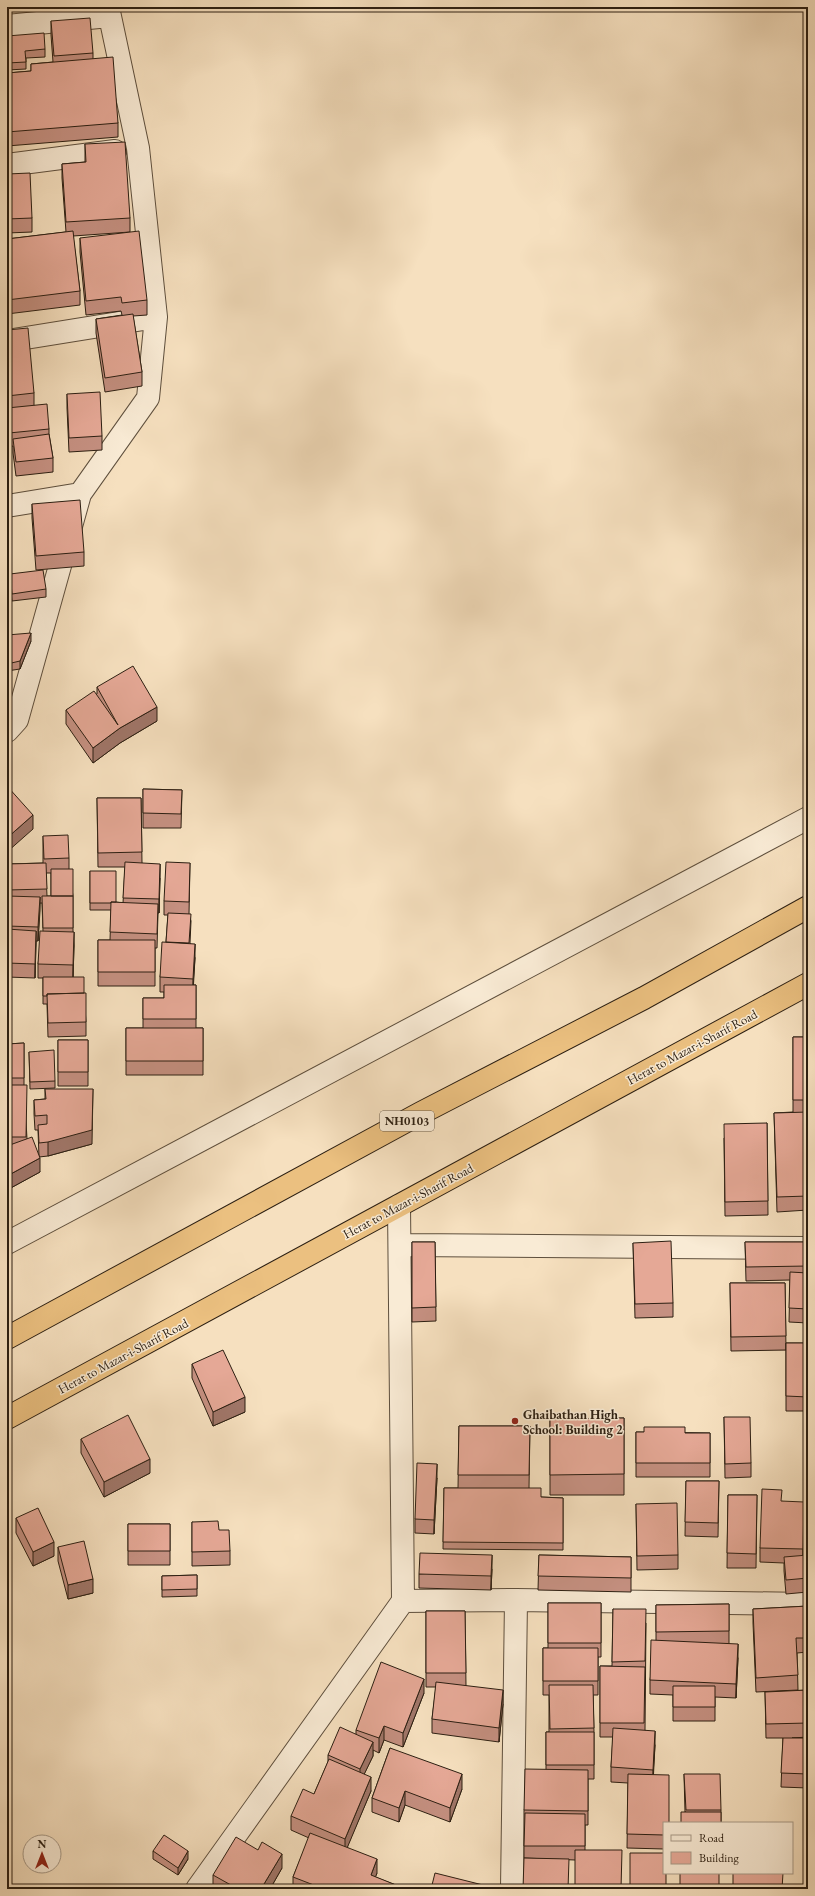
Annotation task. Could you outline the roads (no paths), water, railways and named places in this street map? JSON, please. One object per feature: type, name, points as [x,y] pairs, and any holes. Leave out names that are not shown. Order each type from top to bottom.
[{"type":"highway","name":"NH0103","points":[[7,1338],[421,1113],[644,998],[808,907]]},
{"type":"highway","name":"Herat to Mazar-i-Sharif Road","points":[[7,1418],[399,1206],[802,991]]},
{"type":"street","points":[[7,26],[109,12],[138,148],[156,317],[148,398],[80,494],[17,720],[7,731]]},
{"type":"street","points":[[7,165],[138,148]]},
{"type":"street","points":[[7,341],[156,317]]},
{"type":"street","points":[[7,506],[80,494]]},
{"type":"street","points":[[7,1243],[808,818]]},
{"type":"street","points":[[197,1889],[403,1601],[401,1245],[399,1206]]},
{"type":"street","points":[[401,1245],[808,1248]]},
{"type":"street","points":[[403,1601],[516,1600],[808,1604]]},
{"type":"street","points":[[512,1889],[516,1600]]},
{"type":"place","name":"Ghaibathan High School: Building 2","points":[[515,1421]]}]
